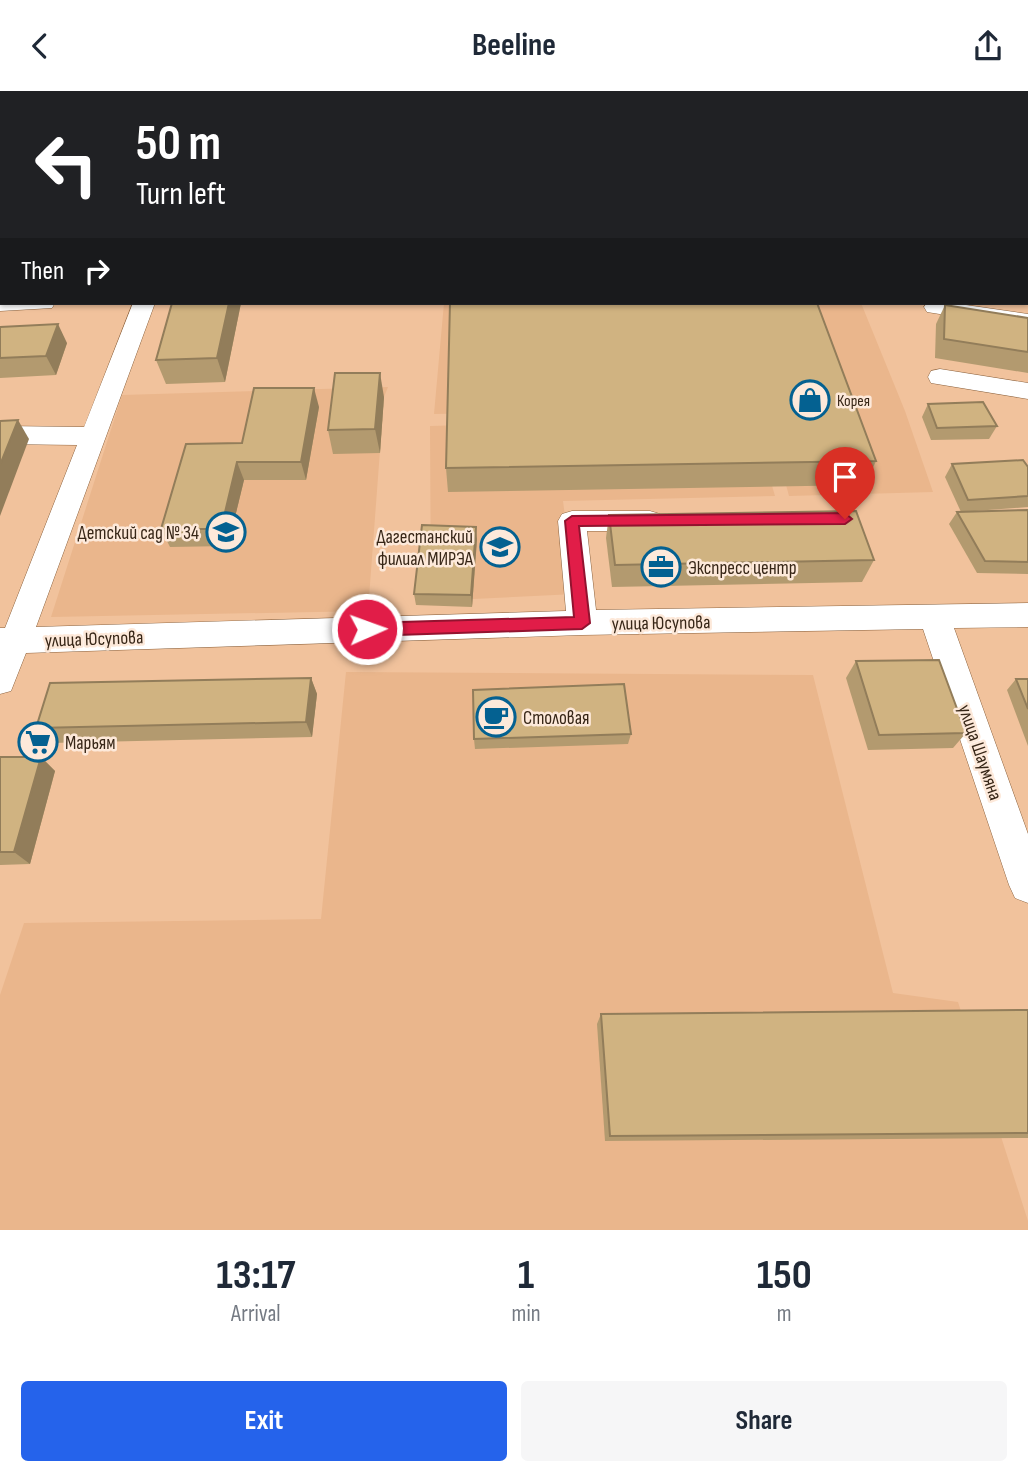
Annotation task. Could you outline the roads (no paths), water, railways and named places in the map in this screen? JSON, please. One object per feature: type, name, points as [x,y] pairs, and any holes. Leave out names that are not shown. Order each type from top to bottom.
[{"type":"street","points":[[0,681],[8,641],[144,305]]},
{"type":"street","points":[[935,307],[1028,321]]},
{"type":"street","points":[[940,377],[1028,391]]},
{"type":"street","points":[[0,435],[93,436]]},
{"type":"street","points":[[582,623],[572,521],[681,520]]},
{"type":"street","name":"улица Юсупова","points":[[8,641],[582,623],[934,619],[1028,615]]},
{"type":"street","name":"улица Шаумяна","points":[[934,619],[1028,885]]},
{"type":"place","name":"Корея","points":[[810,400]]},
{"type":"place","name":"Детский сад № 34","points":[[226,532]]},
{"type":"place","name":"Дагестанский филиал МИРЭА","points":[[500,547]]},
{"type":"place","name":"Экспресс центр","points":[[661,567]]},
{"type":"place","name":"Столовая","points":[[496,717]]},
{"type":"place","name":"Марьям","points":[[38,742]]}]
